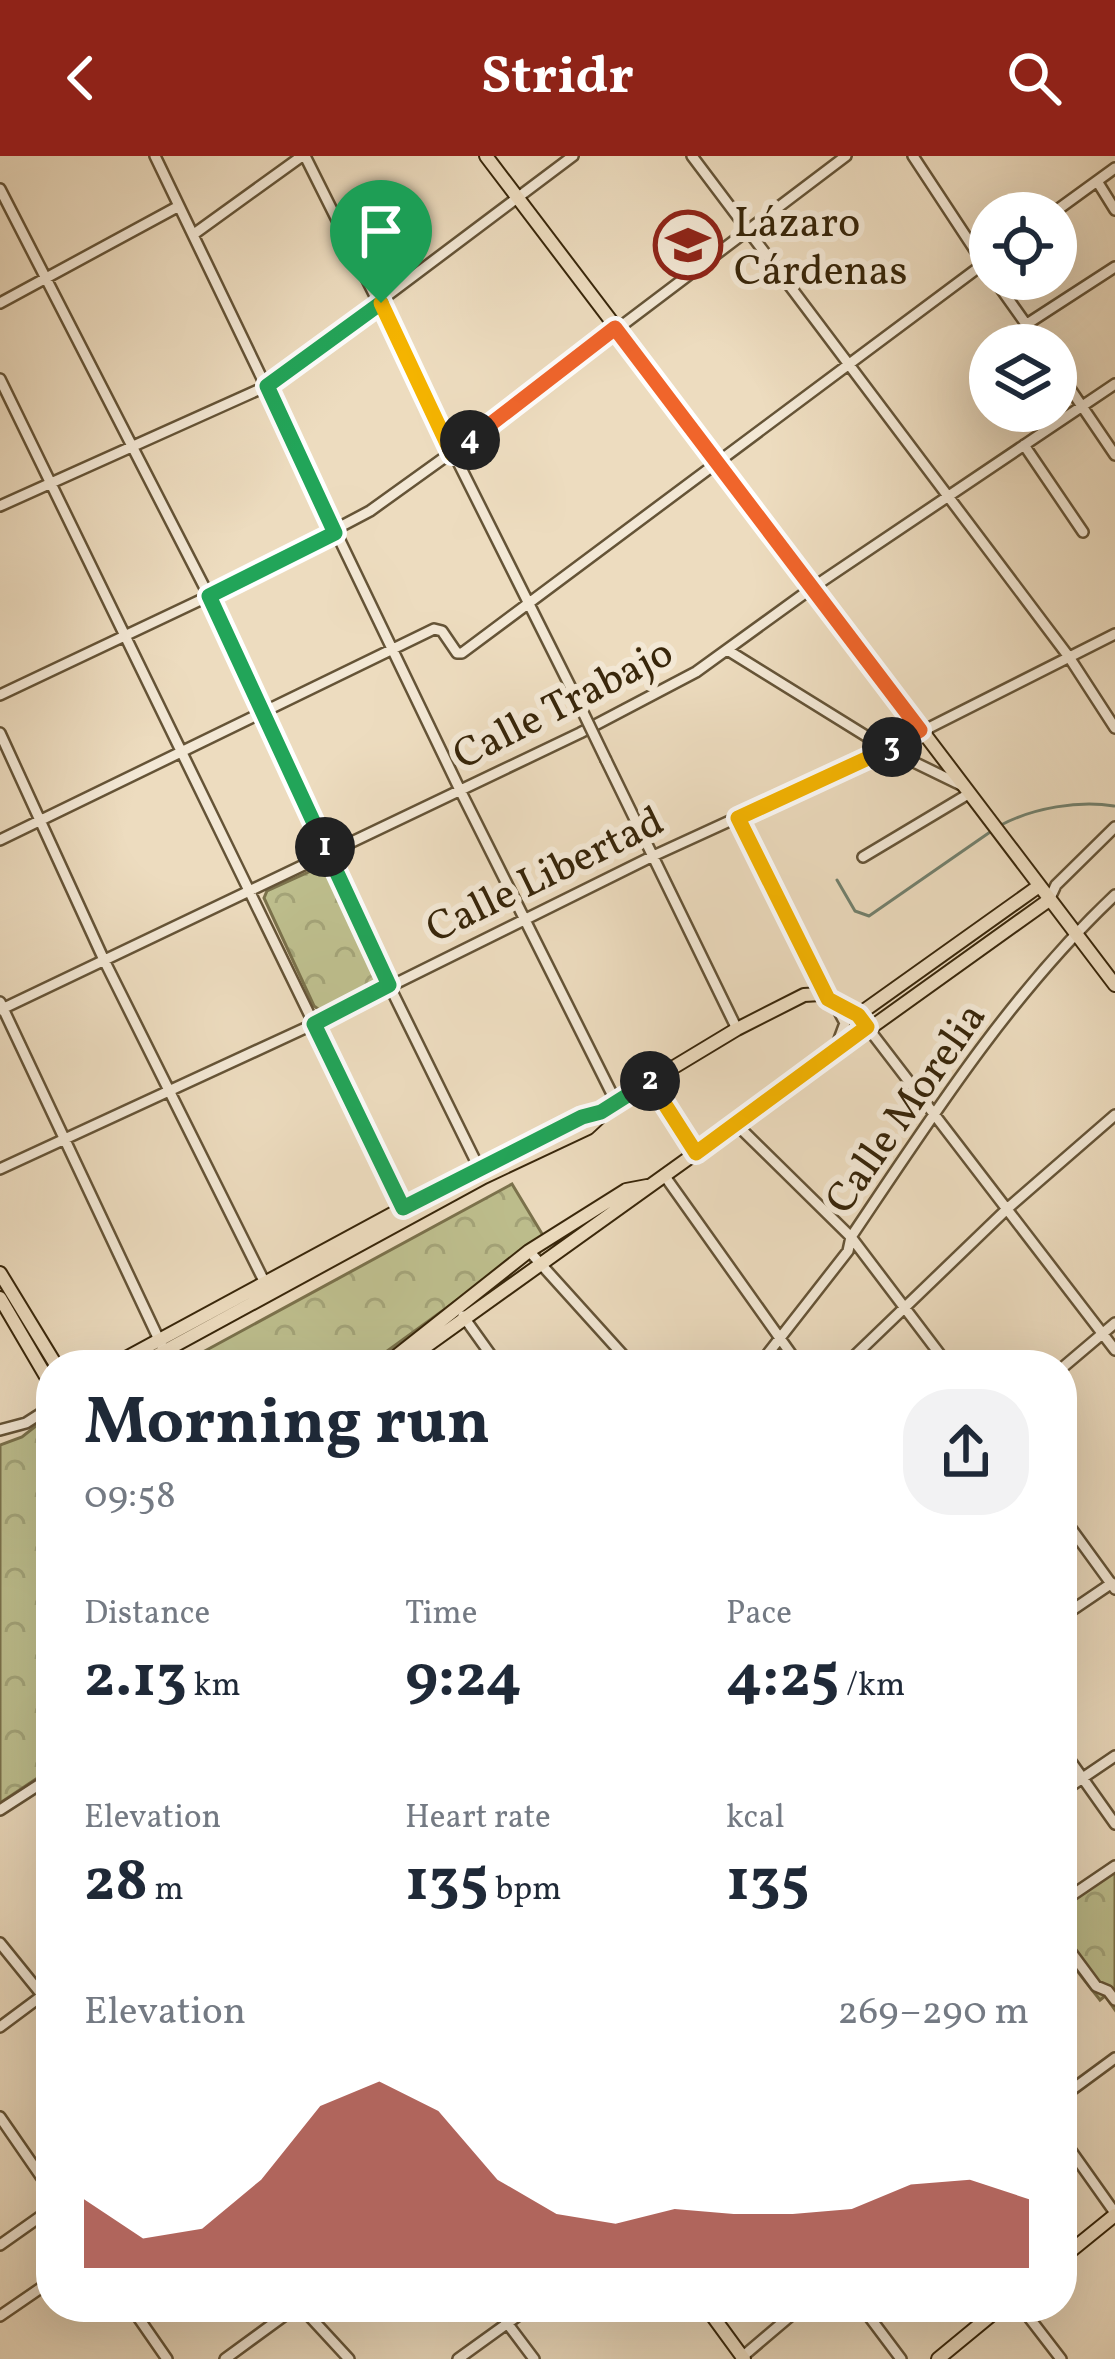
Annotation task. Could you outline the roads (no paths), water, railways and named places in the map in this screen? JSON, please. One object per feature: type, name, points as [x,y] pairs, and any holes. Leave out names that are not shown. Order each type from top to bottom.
[{"type":"main road","points":[[486,156],[1115,985]]},
{"type":"main road","points":[[407,1350],[634,1201],[648,1185],[836,1050],[863,1021],[1039,886]]},
{"type":"main road","points":[[863,1021],[1048,900]]},
{"type":"main road","points":[[152,1350],[481,1173],[588,1128],[616,1102],[804,995],[821,994],[863,1021]]},
{"type":"main road","points":[[651,1081],[696,1153]]},
{"type":"main road","points":[[418,1350],[530,1251],[626,1190],[648,1185]]},
{"type":"main road","points":[[0,1273],[47,1350]]},
{"type":"main road","points":[[0,1298],[36,1359]]},
{"type":"main road","points":[[157,1350],[162,1346]]},
{"type":"main road","points":[[1077,2246],[1115,2214]]},
{"type":"main road","points":[[717,2322],[742,2358]]},
{"type":"main road","points":[[938,2359],[983,2322]]},
{"type":"street","points":[[155,156],[616,1102]]},
{"type":"street","points":[[194,234],[304,156],[381,303],[737,1029]]},
{"type":"street","points":[[0,506],[267,386],[573,156]]},
{"type":"street","points":[[692,156],[1069,657],[1115,728]]},
{"type":"street","points":[[0,695],[335,533],[452,454],[846,156]]},
{"type":"street","points":[[913,156],[969,239]]},
{"type":"street","points":[[1077,196],[1115,167]]},
{"type":"street","points":[[1097,181],[1115,210]]},
{"type":"street","points":[[0,189],[209,596],[481,1173]]},
{"type":"street","points":[[0,303],[179,206]]},
{"type":"street","points":[[1010,300],[1027,324],[1115,266]]},
{"type":"street","points":[[0,840],[438,628],[462,653],[716,462],[969,283]]},
{"type":"street","points":[[0,379],[406,1213]]},
{"type":"street","name":"Calle Trabajo","points":[[1,1007],[580,733],[729,651],[812,588],[1115,384]]},
{"type":"street","points":[[1077,399],[1115,455]]},
{"type":"street","points":[[1024,445],[1083,532]]},
{"type":"street","name":"Calle Libertad","points":[[0,1169],[314,1024],[1115,634]]},
{"type":"street","points":[[729,651],[887,749],[968,790]]},
{"type":"street","points":[[0,733],[104,960],[268,1289]]},
{"type":"street","points":[[862,857],[968,790]]},
{"type":"street","points":[[738,818],[828,999],[842,1013],[845,1023],[836,1050]]},
{"type":"street","points":[[1048,900],[1055,885],[1115,827]]},
{"type":"street","points":[[1039,886],[1055,885]]},
{"type":"street","name":"Calle Morelia","points":[[770,1350],[848,1250],[850,1237],[990,1036],[1075,933],[1115,896]]},
{"type":"street","points":[[1,1007],[162,1346]]},
{"type":"street","points":[[863,1021],[1115,1350]]},
{"type":"street","points":[[860,1350],[1008,1208],[1115,1115]]},
{"type":"street","points":[[735,1123],[850,1237],[937,1350]]},
{"type":"street","points":[[664,1175],[789,1350]]},
{"type":"street","points":[[530,1251],[619,1350]]},
{"type":"street","points":[[461,1313],[488,1350]]},
{"type":"street","points":[[1077,1355],[1115,1323]]},
{"type":"street","points":[[0,1430],[36,1417]]},
{"type":"street","points":[[1077,1536],[1114,1584],[1077,1607]]},
{"type":"street","points":[[1077,1782],[1115,1756]]},
{"type":"street","points":[[1077,1771],[1115,1824]]},
{"type":"street","points":[[0,1810],[36,1787]]},
{"type":"street","points":[[1077,1892],[1115,1866]]},
{"type":"street","points":[[0,1942],[36,1980]]},
{"type":"street","points":[[1077,1960],[1096,1986],[1113,1992]]},
{"type":"street","points":[[0,2027],[36,2000]]},
{"type":"street","points":[[1077,2085],[1115,2058]]},
{"type":"street","points":[[0,2117],[36,2170]]},
{"type":"street","points":[[1077,2160],[1115,2214]]},
{"type":"street","points":[[0,2246],[36,2220]]},
{"type":"street","points":[[0,2316],[36,2292]]},
{"type":"street","points":[[141,2322],[167,2359]]},
{"type":"street","points":[[225,2359],[278,2322]]},
{"type":"street","points":[[313,2322],[349,2359]]},
{"type":"street","points":[[458,2359],[510,2322]]},
{"type":"street","points":[[742,2358],[784,2322]]},
{"type":"street","points":[[873,2322],[901,2359]]},
{"type":"street","points":[[1033,2322],[1061,2359]]},
{"type":"street","points":[[507,2324],[534,2359]]},
{"type":"waterway","points":[[1001,825],[1056,807],[1114,806]]},
{"type":"waterway","points":[[837,880],[855,911],[869,916],[993,830]]},
{"type":"place","name":"Lázaro Cárdenas","points":[[688,245]]}]
